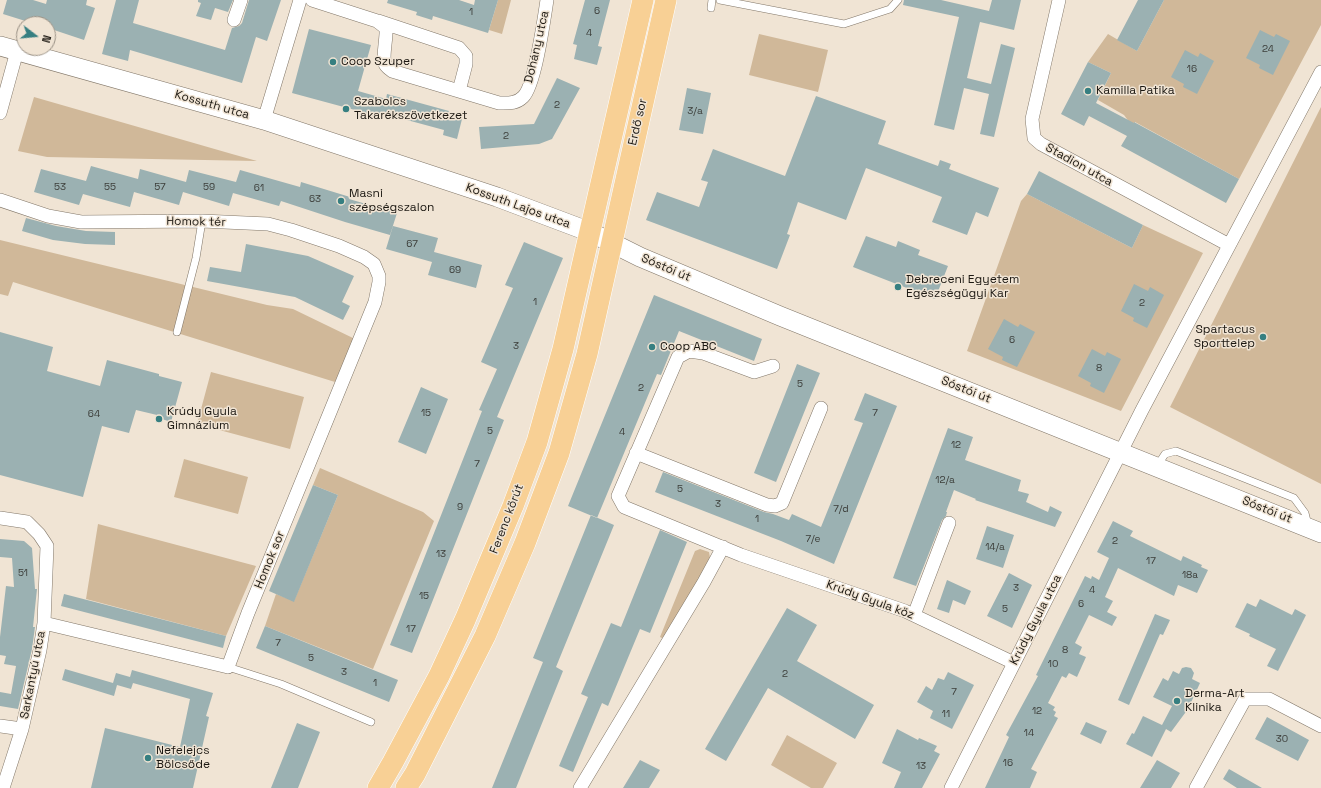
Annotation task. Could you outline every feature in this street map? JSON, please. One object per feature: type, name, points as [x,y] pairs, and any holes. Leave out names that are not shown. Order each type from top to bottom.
[{"type":"main road","name":"Erdő sor","points":[[590,232],[643,0]]},
{"type":"main road","name":"Erdő sor","points":[[612,244],[620,202],[666,0]]},
{"type":"main road","name":"Kossuth utca","points":[[9,48],[264,120],[422,173]]},
{"type":"main road","name":"Kossuth Lajos utca","points":[[422,173],[497,197],[590,232],[612,244]]},
{"type":"main road","name":"Ferenc körút","points":[[378,788],[398,754],[439,676],[465,620],[513,506],[537,442],[563,349],[590,232]]},
{"type":"main road","name":"Ferenc körút","points":[[406,788],[415,774],[465,677],[485,636],[526,543],[559,453],[587,354],[612,244]]},
{"type":"main road","name":"Sóstói út","points":[[612,244],[787,319],[1315,530]]},
{"type":"street","points":[[234,20],[241,0]]},
{"type":"street","points":[[264,120],[300,0]]},
{"type":"street","points":[[312,0],[338,4],[377,21],[459,48],[466,56],[466,64],[458,91]]},
{"type":"street","name":"Dohány utca","points":[[377,21],[386,28],[387,36],[384,58],[386,66],[392,71],[499,103],[512,103],[523,97],[532,81],[547,0]]},
{"type":"street","name":"Stadion utca","points":[[1059,0],[1032,119],[1034,138],[1048,148],[1229,245]]},
{"type":"street","points":[[0,113],[9,48]]},
{"type":"street","points":[[1120,452],[1321,72]]},
{"type":"street","name":"Homok tér","points":[[0,200],[48,216],[81,222],[202,221],[268,224],[313,237],[364,257],[374,264],[379,276]]},
{"type":"street","name":"Homok sor","points":[[228,668],[248,613],[375,302],[379,276]]},
{"type":"street","name":"Krúdy Gyula köz","points":[[773,366],[754,372],[703,353],[689,350],[678,357],[618,496],[624,507],[741,555],[914,615],[1014,663]]},
{"type":"street","points":[[636,453],[767,505],[776,506],[782,503],[789,490],[821,408]]},
{"type":"street","name":"Krúdy Gyula utca","points":[[950,788],[1120,452]]},
{"type":"street","name":"Sarkantyú utca","points":[[0,518],[27,522],[39,534],[46,546],[44,623],[40,650],[22,729],[2,788]]},
{"type":"street","points":[[914,615],[948,523]]},
{"type":"street","points":[[580,788],[723,547]]},
{"type":"street","points":[[44,623],[228,668]]},
{"type":"street","points":[[1196,788],[1245,699],[1269,699],[1321,726]]},
{"type":"street","points":[[0,726],[22,729]]},
{"type":"lane","points":[[720,0],[844,24],[890,9],[898,0]]},
{"type":"lane","points":[[177,332],[196,258],[202,221]]},
{"type":"lane","points":[[228,668],[281,684],[370,722]]},
{"type":"shaded area","points":[[498,0],[511,0],[502,34],[489,30]]},
{"type":"shaded area","points":[[1164,0],[1321,0],[1321,25],[1239,179],[1135,122],[1132,126],[1124,115],[1098,100],[1111,73],[1088,62],[1108,34],[1137,51]]},
{"type":"shaded area","points":[[759,34],[828,50],[818,92],[749,75]]},
{"type":"shaded area","points":[[34,97],[257,161],[47,157],[18,151]]},
{"type":"shaded area","name":"Spartacus Sporttelep","points":[[1321,107],[1321,484],[1170,407]]},
{"type":"shaded area","points":[[1027,194],[1132,248],[1143,225],[1203,253],[1121,411],[967,351],[1021,201]]},
{"type":"shaded area","points":[[0,240],[267,305],[293,309],[355,339],[335,382],[13,282],[8,296],[0,294]]},
{"type":"shaded area","points":[[211,372],[304,397],[290,449],[197,424]]},
{"type":"shaded area","points":[[184,459],[248,477],[238,514],[174,497]]},
{"type":"shaded area","points":[[320,468],[423,512],[434,521],[373,669],[265,626],[276,594],[294,601],[338,495],[313,485]]},
{"type":"shaded area","points":[[98,524],[256,566],[226,636],[86,599]]},
{"type":"shaded area","points":[[700,549],[709,552],[710,558],[666,634],[662,638],[660,637],[695,551]]},
{"type":"shaded area","points":[[787,735],[837,763],[823,788],[811,788],[771,765]]},
{"type":"building","points":[[7,0],[33,0],[46,4],[47,0],[87,0],[86,5],[95,8],[84,40],[56,31],[56,16],[16,16],[16,18],[3,14]]},
{"type":"building","points":[[116,0],[139,0],[133,23],[225,50],[232,28],[239,26],[242,23],[249,0],[281,0],[267,41],[256,37],[242,83],[130,50],[128,61],[102,54]]},
{"type":"building","points":[[198,0],[233,0],[228,12],[215,8],[211,20],[196,16],[201,3],[198,2]]},
{"type":"building","points":[[388,0],[459,0],[474,5],[475,0],[498,0],[488,33],[433,16],[432,20],[416,15],[417,12],[387,3]]},
{"type":"building","points":[[585,0],[610,0],[598,46],[602,47],[597,65],[574,59],[577,45],[573,44]]},
{"type":"building","points":[[904,0],[941,0],[989,11],[992,0],[1021,0],[1014,30],[980,22],[967,78],[991,84],[1001,44],[1015,48],[994,137],[980,134],[989,94],[964,88],[954,130],[934,125],[959,17],[903,5]]},
{"type":"building","points":[[1138,0],[1164,0],[1137,51],[1117,40]]},
{"type":"building","name":"Coop Szuper","points":[[309,29],[371,45],[358,91],[386,99],[387,94],[449,111],[447,115],[462,119],[457,139],[443,135],[444,130],[381,113],[380,118],[292,93]]},
{"type":"building","points":[[1260,30],[1274,37],[1276,34],[1290,41],[1273,75],[1259,68],[1260,65],[1246,58]]},
{"type":"building","points":[[1185,50],[1198,57],[1200,53],[1214,61],[1197,94],[1183,87],[1184,84],[1171,77]]},
{"type":"building","points":[[1088,62],[1111,73],[1096,103],[1239,179],[1226,203],[1121,146],[1127,136],[1089,116],[1084,126],[1061,114]]},
{"type":"building","points":[[557,78],[580,88],[552,139],[539,144],[481,149],[479,127],[534,124]]},
{"type":"building","points":[[687,88],[711,93],[703,134],[679,130]]},
{"type":"building","points":[[816,96],[886,121],[878,144],[938,166],[940,160],[951,164],[949,169],[999,188],[988,217],[976,212],[967,235],[932,222],[942,197],[866,168],[846,220],[798,202],[787,234],[790,235],[777,269],[646,220],[657,192],[699,207],[708,182],[701,180],[713,149],[785,176]]},
{"type":"building","points":[[91,166],[138,179],[140,169],[186,182],[189,170],[236,182],[240,170],[300,187],[301,182],[350,197],[349,199],[397,213],[390,235],[281,201],[279,206],[233,193],[229,206],[183,192],[179,205],[134,192],[130,207],[83,194],[79,205],[34,192],[41,169],[86,181]]},
{"type":"building","points":[[1039,171],[1143,225],[1132,248],[1027,194]]},
{"type":"building","points":[[26,218],[56,226],[86,231],[115,232],[115,245],[85,244],[53,240],[22,231]]},
{"type":"building","points":[[393,226],[438,238],[434,252],[482,265],[476,288],[428,275],[432,262],[386,249]]},
{"type":"building","points":[[866,236],[896,247],[898,241],[920,250],[918,255],[948,266],[935,299],[853,267]]},
{"type":"building","points":[[524,242],[563,258],[497,417],[504,420],[412,653],[390,645],[482,411],[479,410],[497,369],[481,362],[513,288],[505,285]]},
{"type":"building","points":[[246,244],[308,256],[354,276],[342,302],[350,306],[343,320],[295,297],[207,281],[210,267],[241,272]]},
{"type":"building","points":[[1134,284],[1148,291],[1150,287],[1164,295],[1147,328],[1133,321],[1134,318],[1121,311]]},
{"type":"building","points":[[654,295],[762,339],[754,361],[679,331],[661,375],[657,374],[597,518],[568,506]]},
{"type":"building","points":[[1004,319],[1018,327],[1020,324],[1035,332],[1017,367],[1002,360],[1003,357],[988,349]]},
{"type":"building","points":[[0,332],[53,347],[47,371],[100,386],[107,360],[159,374],[159,376],[182,382],[171,422],[156,417],[157,415],[136,410],[129,433],[102,426],[83,497],[0,475]]},
{"type":"building","points":[[1092,349],[1105,356],[1107,352],[1121,359],[1104,393],[1090,386],[1091,383],[1078,376]]},
{"type":"building","points":[[797,364],[820,373],[776,482],[754,473]]},
{"type":"building","points":[[421,387],[448,399],[426,454],[398,442]]},
{"type":"building","points":[[865,393],[897,406],[834,564],[781,541],[655,492],[663,472],[764,512],[789,520],[792,514],[821,527],[863,423],[854,420]]},
{"type":"building","points":[[948,428],[973,437],[965,460],[1021,480],[1018,491],[1029,494],[1026,502],[1048,512],[1050,506],[1062,512],[1055,527],[975,500],[976,499],[954,490],[946,516],[942,520],[916,586],[893,578]]},
{"type":"building","points":[[313,485],[338,495],[294,602],[269,591]]},
{"type":"building","points":[[591,515],[614,525],[556,667],[563,671],[516,788],[492,788],[543,662],[533,658]]},
{"type":"building","points":[[1113,521],[1133,531],[1130,536],[1181,561],[1183,556],[1202,565],[1201,567],[1208,570],[1197,593],[1178,585],[1174,596],[1118,568],[1105,597],[1113,601],[1107,612],[1117,617],[1112,626],[1089,615],[1075,643],[1082,647],[1079,654],[1086,657],[1077,677],[1069,673],[1066,678],[1062,676],[1048,703],[1055,707],[1053,710],[1056,712],[1054,716],[1058,718],[1031,769],[1037,772],[1030,788],[985,788],[1009,737],[1006,735],[1038,676],[1036,675],[1085,576],[1091,579],[1092,576],[1099,580],[1109,558],[1097,552]]},
{"type":"building","points":[[987,526],[1014,535],[1003,568],[976,559]]},
{"type":"building","points":[[660,530],[687,542],[650,633],[640,629],[608,706],[602,703],[573,772],[559,766],[588,697],[581,694],[611,623],[621,627]]},
{"type":"building","points":[[0,539],[24,541],[32,548],[35,589],[37,589],[32,649],[18,709],[0,706],[0,692],[11,694],[16,666],[4,664],[6,656],[0,655],[0,637],[6,586],[14,587],[12,558],[0,557]]},
{"type":"building","points":[[1009,573],[1032,585],[1012,628],[987,616]]},
{"type":"building","points":[[947,580],[971,591],[965,605],[953,600],[949,613],[937,609]]},
{"type":"building","points":[[64,594],[226,636],[223,648],[61,606]]},
{"type":"building","points":[[1260,599],[1292,615],[1295,609],[1306,615],[1278,671],[1267,666],[1276,649],[1249,636],[1250,634],[1235,627],[1247,603],[1256,607]]},
{"type":"building","points":[[787,608],[817,625],[797,661],[874,705],[855,739],[768,688],[726,761],[705,749]]},
{"type":"building","points":[[1155,614],[1170,620],[1163,635],[1160,634],[1129,705],[1118,700]]},
{"type":"building","points":[[265,626],[398,680],[389,702],[256,648]]},
{"type":"building","name":"Derma-Art Klinika","points":[[1182,668],[1191,668],[1194,673],[1192,679],[1200,683],[1188,709],[1171,732],[1166,729],[1152,757],[1126,744],[1132,733],[1134,734],[1143,716],[1162,725],[1172,706],[1153,697],[1163,678],[1168,681],[1173,671],[1179,674]]},
{"type":"building","points":[[65,669],[113,683],[116,673],[130,677],[132,670],[213,693],[206,716],[209,717],[193,788],[91,788],[105,728],[180,747],[190,699],[133,683],[131,689],[117,685],[114,696],[62,680]]},
{"type":"building","points":[[948,672],[974,685],[952,729],[930,718],[933,711],[917,702],[926,686],[932,690],[938,678],[944,680]]},
{"type":"building","points":[[1267,717],[1309,740],[1298,761],[1255,739]]},
{"type":"building","points":[[1086,722],[1107,731],[1101,744],[1080,734]]},
{"type":"building","points":[[297,723],[320,732],[298,788],[271,788]]},
{"type":"building","points":[[897,729],[918,740],[919,738],[937,746],[934,751],[940,754],[922,788],[894,788],[901,772],[882,763]]},
{"type":"building","points":[[640,760],[660,770],[649,788],[623,788]]},
{"type":"building","points":[[1157,760],[1180,773],[1171,788],[1140,788]]},
{"type":"building","points":[[1229,769],[1262,788],[1237,788],[1223,779]]},
{"type":"place","name":"Coop Szuper","points":[[333,62]]},
{"type":"place","name":"Kamilla Patika","points":[[1088,91]]},
{"type":"place","name":"Szabolcs Takarékszövetkezet","points":[[346,109]]},
{"type":"place","name":"Masni szépségszalon","points":[[341,201]]},
{"type":"place","name":"Debreceni Egyetem Egészségügyi Kar","points":[[898,287]]},
{"type":"place","name":"Spartacus Sporttelep","points":[[1263,337]]},
{"type":"place","name":"Coop ABC","points":[[652,347]]},
{"type":"place","name":"Krúdy Gyula Gimnázium","points":[[159,419]]},
{"type":"place","name":"Derma-Art Klinika","points":[[1177,701]]},
{"type":"place","name":"Nefelejcs Bölcsőde","points":[[148,758]]}]
